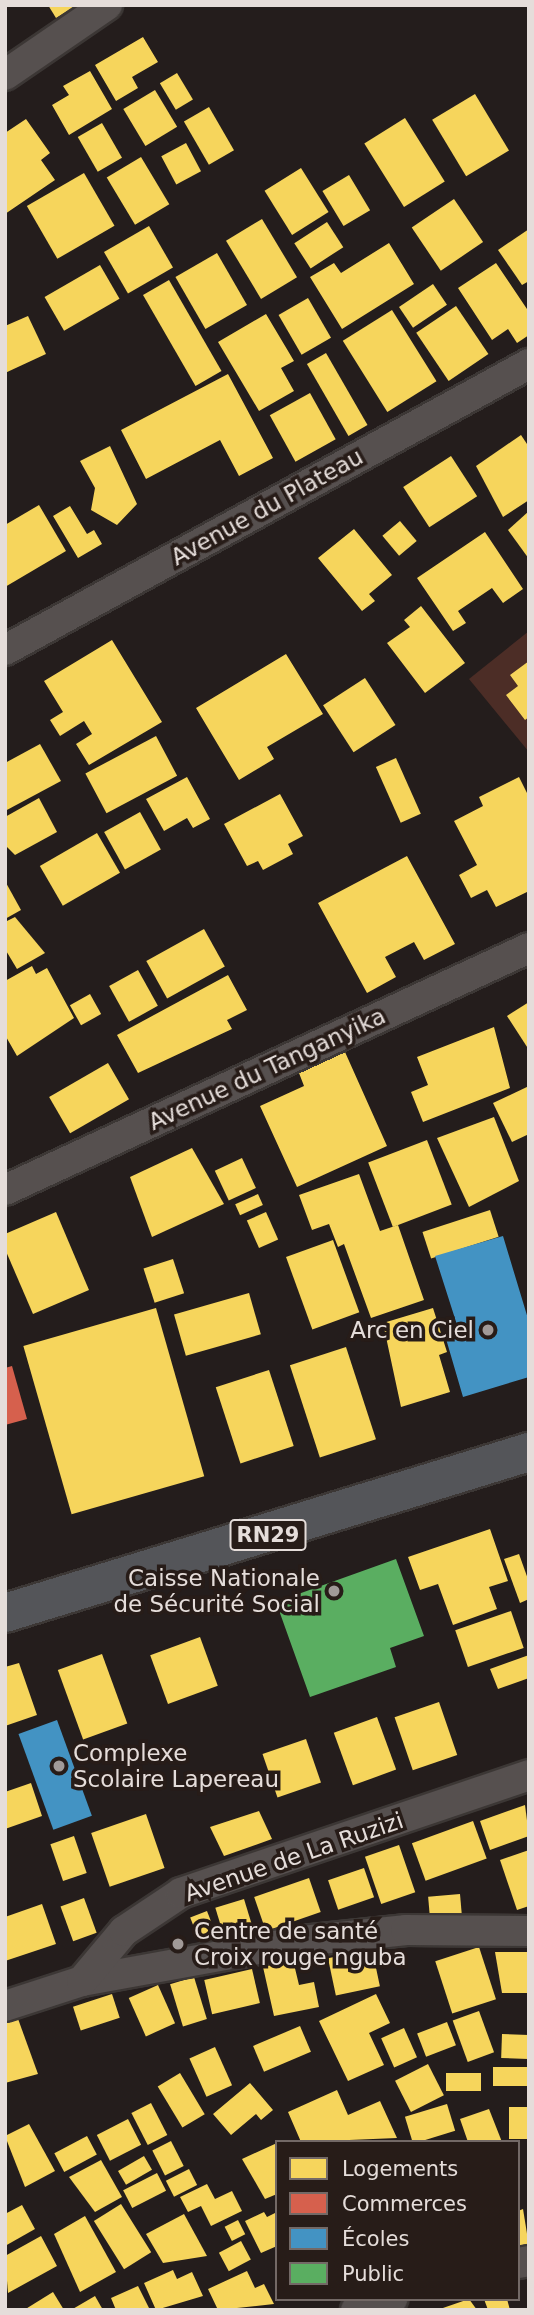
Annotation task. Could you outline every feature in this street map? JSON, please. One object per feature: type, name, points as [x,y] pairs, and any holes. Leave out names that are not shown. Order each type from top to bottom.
[{"type":"main road","name":"RN29","points":[[5,1613],[529,1452]]},
{"type":"street","points":[[5,75],[107,5]]},
{"type":"street","name":"Avenue du Plateau","points":[[5,650],[529,364]]},
{"type":"street","name":"Avenue du Tanganyika","points":[[5,1190],[529,948]]},
{"type":"street","name":"Avenue de La Ruzizi","points":[[82,1980],[124,1931],[181,1893],[529,1775]]},
{"type":"street","points":[[5,2006],[82,1980],[302,1941],[406,1930],[529,1931]]},
{"type":"street","points":[[356,2310],[385,2301]]},
{"type":"shaded area","points":[[529,631],[529,752],[469,679]]},
{"type":"building: Logements","points":[[48,5],[77,5],[56,18]]},
{"type":"building: Logements","points":[[143,37],[158,62],[132,77],[138,88],[116,101],[95,65]]},
{"type":"building: Logements","points":[[90,71],[112,109],[69,135],[52,105],[69,95],[63,86]]},
{"type":"building: Logements","points":[[177,73],[193,100],[176,110],[160,83]]},
{"type":"building: Logements","points":[[155,90],[177,127],[145,146],[123,109]]},
{"type":"building: Logements","points":[[475,94],[509,151],[466,176],[432,120]]},
{"type":"building: Logements","points":[[209,107],[234,150],[209,165],[184,122]]},
{"type":"building: Logements","points":[[405,118],[445,182],[404,207],[364,143]]},
{"type":"building: Logements","points":[[26,119],[50,153],[41,160],[55,180],[5,214],[5,133]]},
{"type":"building: Logements","points":[[102,123],[122,158],[98,172],[78,137]]},
{"type":"building: Logements","points":[[186,143],[201,171],[176,184],[161,156]]},
{"type":"building: Logements","points":[[141,157],[169,204],[135,225],[107,178]]},
{"type":"building: Logements","points":[[301,168],[329,212],[292,235],[265,191]]},
{"type":"building: Logements","points":[[84,173],[115,226],[57,259],[27,206]]},
{"type":"building: Logements","points":[[349,175],[370,210],[344,226],[322,191]]},
{"type":"building: Logements","points":[[454,199],[483,242],[441,271],[412,228]]},
{"type":"building: Logements","points":[[262,219],[297,277],[261,299],[226,241]]},
{"type":"building: Logements","points":[[327,222],[343,247],[311,268],[294,243]]},
{"type":"building: Logements","points":[[149,226],[173,268],[128,294],[104,252]]},
{"type":"building: Logements","points":[[529,229],[529,281],[522,285],[498,250]]},
{"type":"building: Logements","points":[[389,243],[414,284],[342,329],[310,277],[334,263],[341,273]]},
{"type":"building: Logements","points":[[217,253],[247,305],[205,329],[175,277]]},
{"type":"building: Logements","points":[[496,263],[529,312],[529,335],[517,343],[508,329],[492,340],[458,288]]},
{"type":"building: Logements","points":[[100,265],[120,299],[64,331],[45,297]]},
{"type":"building: Logements","points":[[169,280],[222,371],[196,386],[143,295]]},
{"type":"building: Logements","points":[[433,284],[447,305],[413,328],[399,307]]},
{"type":"building: Logements","points":[[308,298],[331,338],[302,355],[279,315]]},
{"type":"building: Logements","points":[[456,306],[488,354],[449,381],[416,333]]},
{"type":"building: Logements","points":[[392,310],[437,381],[387,412],[343,341]]},
{"type":"building: Logements","points":[[266,314],[294,361],[281,368],[294,391],[259,411],[218,342]]},
{"type":"building: Logements","points":[[28,316],[46,354],[5,373],[5,326]]},
{"type":"building: Logements","points":[[326,353],[368,425],[348,436],[307,364]]},
{"type":"building: Logements","points":[[228,374],[273,458],[239,476],[220,440],[146,479],[121,430]]},
{"type":"building: Logements","points":[[310,393],[336,439],[295,462],[270,415]]},
{"type":"building: Logements","points":[[521,435],[529,447],[529,500],[503,517],[476,466]]},
{"type":"building: Logements","points":[[110,446],[137,504],[117,525],[91,510],[95,488],[80,461]]},
{"type":"building: Logements","points":[[451,456],[477,496],[429,527],[403,487]]},
{"type":"building: Logements","points":[[39,505],[66,551],[5,587],[5,525]]},
{"type":"building: Logements","points":[[70,506],[87,534],[94,530],[102,544],[78,558],[53,516]]},
{"type":"building: Logements","points":[[529,511],[529,559],[508,530]]},
{"type":"building: Logements","points":[[400,521],[417,541],[399,556],[382,536]]},
{"type":"building: Logements","points":[[354,529],[392,575],[369,594],[375,601],[362,611],[318,558]]},
{"type":"building: Logements","points":[[485,532],[523,589],[503,603],[492,588],[458,611],[466,623],[453,631],[417,578]]},
{"type":"building: Logements","points":[[421,606],[465,663],[425,693],[387,643],[410,627],[404,620]]},
{"type":"building: Logements","points":[[112,640],[162,722],[89,765],[76,744],[92,734],[84,721],[60,736],[50,720],[63,712],[44,681]]},
{"type":"building: Logements","points":[[286,654],[323,714],[267,747],[274,759],[239,780],[196,708]]},
{"type":"building: Logements","points":[[529,661],[529,717],[525,720],[506,695],[518,686],[510,675]]},
{"type":"building: Logements","points":[[365,678],[395,725],[354,752],[323,705]]},
{"type":"building: Logements","points":[[156,736],[177,776],[106,813],[85,774]]},
{"type":"building: Logements","points":[[40,744],[61,781],[5,811],[5,763]]},
{"type":"building: Logements","points":[[396,758],[421,814],[401,823],[376,767]]},
{"type":"building: Logements","points":[[187,777],[210,819],[193,828],[187,818],[164,831],[146,799]]},
{"type":"building: Logements","points":[[519,777],[529,797],[529,891],[496,907],[487,890],[471,898],[459,875],[477,865],[454,821],[483,806],[479,797]]},
{"type":"building: Logements","points":[[280,794],[303,836],[288,844],[293,854],[263,870],[258,861],[247,866],[224,824]]},
{"type":"building: Logements","points":[[39,798],[57,832],[15,855],[5,845],[5,817]]},
{"type":"building: Logements","points":[[140,812],[161,850],[125,869],[104,832]]},
{"type":"building: Logements","points":[[97,833],[120,873],[63,906],[40,866]]},
{"type":"building: Logements","points":[[407,856],[455,944],[424,960],[414,942],[385,957],[396,977],[367,993],[318,903]]},
{"type":"building: Logements","points":[[5,881],[21,910],[5,919]]},
{"type":"building: Logements","points":[[15,917],[45,953],[17,969],[5,949],[5,922]]},
{"type":"building: Logements","points":[[204,929],[225,967],[167,999],[146,961]]},
{"type":"building: Logements","points":[[32,966],[36,974],[47,968],[74,1018],[17,1056],[5,1035],[5,981]]},
{"type":"building: Logements","points":[[138,970],[158,1006],[129,1022],[109,986]]},
{"type":"building: Logements","points":[[228,975],[247,1010],[227,1020],[232,1029],[138,1073],[117,1035]]},
{"type":"building: Logements","points":[[90,994],[101,1014],[81,1025],[70,1005]]},
{"type":"building: Logements","points":[[529,1002],[529,1050],[507,1016]]},
{"type":"building: Logements","points":[[494,1027],[510,1088],[423,1122],[411,1092],[428,1085],[417,1057]]},
{"type":"building: Logements","points":[[345,1052],[387,1146],[297,1187],[260,1106],[304,1086],[299,1073]]},
{"type":"building: Logements","points":[[108,1063],[129,1099],[70,1133],[49,1097]]},
{"type":"building: Logements","points":[[529,1086],[529,1134],[512,1142],[493,1103]]},
{"type":"building: Logements","points":[[494,1117],[519,1181],[469,1207],[437,1138]]},
{"type":"building: Logements","points":[[427,1140],[452,1204],[393,1227],[368,1163]]},
{"type":"building: Logements","points":[[192,1148],[224,1204],[152,1237],[130,1177]]},
{"type":"building: Logements","points":[[242,1158],[256,1188],[229,1201],[215,1171]]},
{"type":"building: Logements","points":[[359,1174],[380,1231],[398,1225],[424,1300],[371,1318],[344,1244],[338,1247],[329,1224],[312,1230],[299,1195]]},
{"type":"building: Logements","points":[[258,1194],[263,1205],[240,1215],[235,1204]]},
{"type":"building: Logements","points":[[490,1210],[499,1237],[431,1259],[422,1232]]},
{"type":"building: Logements","points":[[56,1212],[89,1290],[33,1314],[5,1249],[5,1234]]},
{"type":"building: Logements","points":[[266,1212],[278,1239],[259,1248],[247,1221]]},
{"type":"building: Logements","points":[[333,1240],[359,1312],[312,1329],[286,1257]]},
{"type":"building: Logements","points":[[173,1259],[184,1293],[155,1303],[144,1269]]},
{"type":"building: Logements","points":[[249,1293],[261,1334],[186,1356],[174,1314]]},
{"type":"building: Logements","points":[[156,1308],[204,1476],[72,1514],[23,1346]]},
{"type":"building: Logements","points":[[433,1308],[447,1352],[439,1355],[450,1392],[401,1407],[383,1323]]},
{"type":"building: Logements","points":[[346,1347],[376,1439],[320,1457],[290,1365]]},
{"type":"building: Logements","points":[[269,1370],[294,1446],[240,1463],[216,1387]]},
{"type":"building: Logements","points":[[490,1529],[508,1581],[489,1587],[497,1609],[453,1625],[438,1584],[420,1590],[408,1557]]},
{"type":"building: Logements","points":[[519,1554],[529,1582],[529,1599],[520,1603],[504,1559]]},
{"type":"building: Logements","points":[[511,1611],[524,1648],[468,1667],[455,1630]]},
{"type":"building: Logements","points":[[200,1637],[218,1686],[168,1704],[150,1655]]},
{"type":"building: Logements","points":[[102,1654],[127,1724],[83,1740],[58,1670]]},
{"type":"building: Logements","points":[[529,1655],[529,1678],[498,1689],[490,1669]]},
{"type":"building: Logements","points":[[19,1663],[37,1715],[5,1726],[5,1667]]},
{"type":"building: Logements","points":[[439,1702],[457,1755],[413,1770],[395,1717]]},
{"type":"building: Logements","points":[[377,1717],[396,1770],[353,1785],[334,1733]]},
{"type":"building: Logements","points":[[306,1739],[321,1782],[277,1797],[263,1754]]},
{"type":"building: Logements","points":[[31,1783],[42,1816],[5,1829],[5,1792]]},
{"type":"building: Logements","points":[[525,1805],[529,1836],[490,1850],[480,1821]]},
{"type":"building: Logements","points":[[259,1811],[272,1839],[224,1856],[210,1827]]},
{"type":"building: Logements","points":[[146,1814],[165,1868],[110,1887],[91,1833]]},
{"type":"building: Logements","points":[[473,1821],[487,1859],[426,1881],[412,1843]]},
{"type":"building: Logements","points":[[74,1836],[87,1873],[63,1881],[50,1844]]},
{"type":"building: Logements","points":[[399,1845],[415,1892],[381,1904],[365,1857]]},
{"type":"building: Logements","points":[[529,1850],[529,1906],[517,1910],[500,1860]]},
{"type":"building: Logements","points":[[364,1868],[374,1897],[338,1910],[328,1880]]},
{"type":"building: Logements","points":[[309,1878],[321,1912],[266,1931],[254,1897]]},
{"type":"building: Logements","points":[[460,1894],[462,1917],[430,1920],[428,1897]]},
{"type":"building: Logements","points":[[84,1898],[97,1933],[73,1941],[61,1907]]},
{"type":"building: Logements","points":[[244,1899],[253,1928],[224,1936],[215,1908]]},
{"type":"building: Logements","points":[[42,1904],[56,1944],[5,1961],[5,1917]]},
{"type":"building: Logements","points":[[207,1911],[218,1939],[201,1945],[190,1917]]},
{"type":"building: Logements","points":[[479,1947],[496,1999],[452,2014],[435,1961]]},
{"type":"building: Logements","points":[[372,1949],[380,1986],[336,1996],[328,1958]]},
{"type":"building: Logements","points":[[495,1952],[529,1952],[529,1993],[502,1993]]},
{"type":"building: Logements","points":[[293,1960],[299,1985],[314,1982],[319,2007],[274,2016],[263,1967]]},
{"type":"building: Logements","points":[[252,1969],[260,2003],[212,2014],[204,1980]]},
{"type":"building: Logements","points":[[194,1977],[207,2019],[183,2026],[170,1984]]},
{"type":"building: Logements","points":[[158,1985],[175,2023],[146,2036],[129,1998]]},
{"type":"building: Logements","points":[[112,1994],[120,2018],[81,2030],[73,2007]]},
{"type":"building: Logements","points":[[376,1994],[390,2023],[369,2033],[384,2065],[348,2081],[319,2021]]},
{"type":"building: Logements","points":[[479,2011],[494,2052],[468,2062],[453,2021]]},
{"type":"building: Logements","points":[[17,2016],[38,2074],[5,2083],[5,2019]]},
{"type":"building: Logements","points":[[447,2022],[456,2045],[426,2057],[417,2033]]},
{"type":"building: Logements","points":[[300,2026],[311,2052],[264,2072],[253,2046]]},
{"type":"building: Logements","points":[[404,2028],[417,2057],[394,2067],[381,2038]]},
{"type":"building: Logements","points":[[502,2034],[529,2035],[528,2059],[501,2058]]},
{"type":"building: Logements","points":[[215,2047],[232,2085],[207,2097],[189,2058]]},
{"type":"building: Logements","points":[[428,2064],[444,2095],[411,2112],[395,2081]]},
{"type":"building: Logements","points":[[493,2067],[528,2067],[528,2086],[493,2086]]},
{"type":"building: Logements","points":[[180,2073],[205,2114],[182,2128],[158,2086]]},
{"type":"building: Logements","points":[[446,2073],[481,2073],[481,2091],[446,2091]]},
{"type":"building: Logements","points":[[250,2083],[273,2110],[261,2120],[256,2114],[231,2135],[213,2114]]},
{"type":"building: Logements","points":[[337,2090],[348,2115],[380,2101],[397,2138],[300,2140],[288,2112]]},
{"type":"building: Logements","points":[[151,2103],[167,2135],[148,2145],[131,2113]]},
{"type":"building: Logements","points":[[447,2104],[455,2131],[425,2140],[412,2140],[405,2117]]},
{"type":"building: Logements","points":[[509,2107],[529,2107],[529,2139],[509,2139]]},
{"type":"building: Logements","points":[[489,2109],[501,2140],[467,2140],[460,2119]]},
{"type":"building: Logements","points":[[128,2119],[141,2145],[110,2161],[97,2135]]},
{"type":"building: Logements","points":[[29,2124],[55,2171],[25,2187],[5,2136]]},
{"type":"building: Logements","points":[[87,2136],[97,2155],[64,2172],[54,2153]]},
{"type":"building: Logements","points":[[171,2141],[184,2166],[165,2175],[152,2151]]},
{"type":"building: Logements","points":[[275,2144],[275,2195],[265,2199],[242,2159]]},
{"type":"building: Logements","points":[[144,2156],[152,2170],[126,2185],[118,2171]]},
{"type":"building: Logements","points":[[101,2160],[122,2197],[95,2212],[69,2177]]},
{"type":"building: Logements","points":[[189,2169],[197,2185],[174,2197],[166,2181]]},
{"type":"building: Logements","points":[[157,2173],[166,2191],[132,2208],[123,2190]]},
{"type":"building: Logements","points":[[207,2184],[215,2199],[232,2191],[242,2211],[211,2226],[201,2206],[188,2212],[180,2197]]},
{"type":"building: Logements","points":[[121,2204],[151,2252],[124,2269],[94,2221]]},
{"type":"building: Logements","points":[[22,2205],[35,2229],[5,2246],[5,2214]]},
{"type":"building: Logements","points":[[523,2209],[529,2246],[520,2249],[520,2210]]},
{"type":"building: Logements","points":[[264,2212],[267,2217],[275,2213],[275,2247],[261,2253],[245,2221]]},
{"type":"building: Logements","points":[[184,2214],[207,2256],[163,2263],[146,2234]]},
{"type":"building: Logements","points":[[85,2216],[116,2272],[80,2292],[54,2234]]},
{"type":"building: Logements","points":[[238,2220],[245,2234],[232,2241],[225,2227]]},
{"type":"building: Logements","points":[[41,2236],[57,2266],[8,2293],[5,2256]]},
{"type":"building: Logements","points":[[241,2241],[251,2260],[229,2271],[219,2253]]},
{"type":"building: Logements","points":[[173,2270],[177,2279],[192,2272],[203,2296],[156,2310],[144,2283]]},
{"type":"building: Logements","points":[[247,2271],[255,2288],[264,2284],[274,2304],[218,2310],[208,2289]]},
{"type":"building: Logements","points":[[138,2286],[150,2310],[116,2310],[111,2298]]},
{"type":"building: Logements","points":[[53,2292],[64,2310],[24,2310]]},
{"type":"building: Logements","points":[[95,2296],[103,2310],[71,2310]]},
{"type":"building: Logements","points":[[470,2301],[477,2310],[440,2310]]},
{"type":"building: Logements","points":[[485,2301],[508,2301],[510,2310],[488,2310]]},
{"type":"building: Commerces","points":[[12,1366],[27,1419],[5,1425],[5,1368]]},
{"type":"building: Écoles","points":[[503,1236],[529,1322],[529,1377],[463,1397],[444,1332],[458,1328],[435,1256]]},
{"type":"building: Écoles","points":[[57,1720],[92,1816],[53,1830],[18,1734]]},
{"type":"building: Public","points":[[396,1559],[424,1636],[390,1648],[396,1667],[310,1697],[276,1602]]},
{"type":"place","name":"Arc en Ciel","points":[[488,1330]]},
{"type":"place","name":"Caisse Nationale de Sécurité Social","points":[[334,1591]]},
{"type":"place","name":"Complexe Scolaire Lapereau","points":[[59,1766]]},
{"type":"place","name":"Centre de santé Croix rouge nguba","points":[[178,1944]]}]
